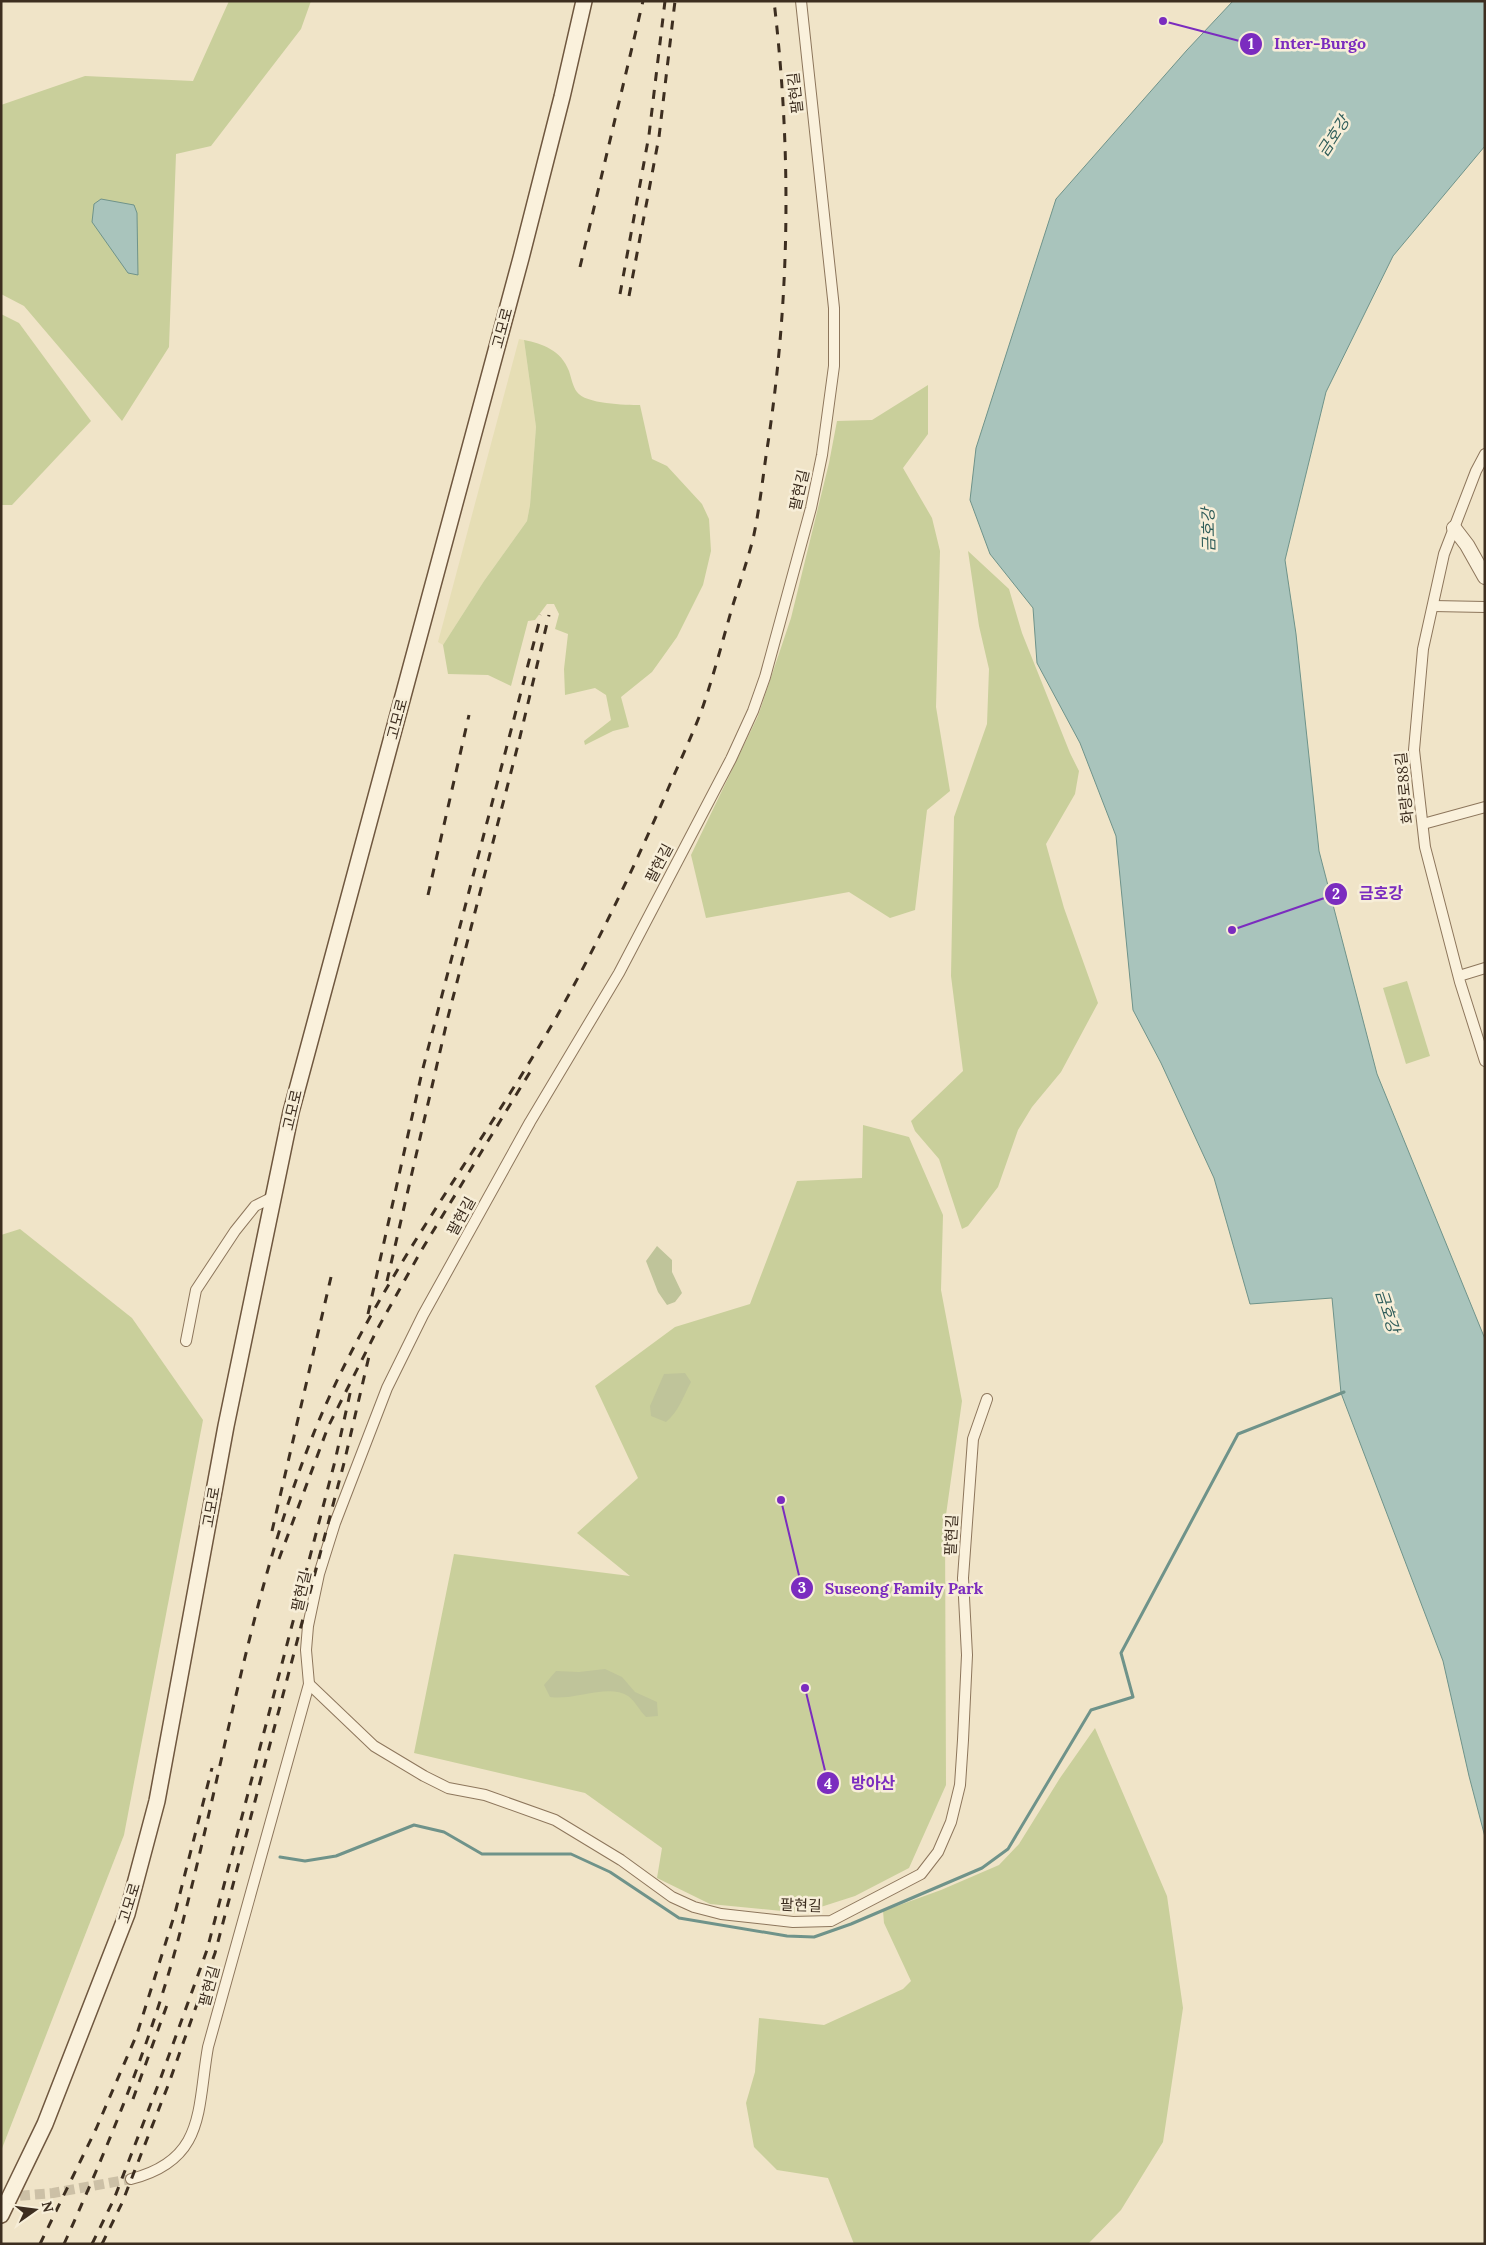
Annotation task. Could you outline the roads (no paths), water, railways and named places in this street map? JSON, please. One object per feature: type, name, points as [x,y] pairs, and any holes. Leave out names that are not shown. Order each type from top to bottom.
[{"type":"main road","name":"고모로","points":[[1,2215],[45,2124],[127,1914],[157,1800],[226,1426],[291,1112],[521,258],[562,98],[584,1]]},
{"type":"street","name":"팔현길","points":[[131,2179],[157,2170],[172,2160],[186,2147],[194,2133],[200,2109],[208,2047],[309,1684],[306,1650],[311,1606],[317,1582],[336,1523],[387,1388],[427,1307],[530,1122],[618,973],[731,759],[753,711],[765,678],[813,499],[822,455],[834,366],[834,308],[801,1]]},
{"type":"street","name":"화랑로88길","points":[[1485,454],[1476,471],[1444,554],[1423,649],[1414,750],[1425,847],[1459,976],[1485,1061]]},
{"type":"street","points":[[1454,528],[1468,545],[1485,577]]},
{"type":"street","points":[[1433,606],[1485,607]]},
{"type":"street","points":[[1422,824],[1485,807]]},
{"type":"street","points":[[1459,976],[1485,968]]},
{"type":"street","points":[[186,1341],[196,1290],[234,1231],[255,1206],[273,1197]]},
{"type":"street","name":"팔현길","points":[[309,1684],[374,1746],[424,1776],[448,1788],[485,1795],[555,1820],[621,1860],[672,1897],[694,1907],[721,1914],[793,1922],[831,1921],[920,1874],[938,1852],[951,1822],[960,1785],[963,1740],[967,1655],[963,1578],[973,1439],[986,1399]]},
{"type":"water","name":"금호강","points":[[1233,1],[1485,1],[1485,146],[1393,256],[1326,392],[1285,560],[1296,634],[1319,851],[1377,1074],[1485,1339],[1485,1837],[1443,1661],[1341,1393],[1332,1298],[1250,1304],[1214,1178],[1161,1063],[1133,1010],[1116,836],[1080,743],[1037,663],[1033,608],[990,554],[970,500],[976,448],[1056,199],[1187,50]]},
{"type":"water","points":[[101,199],[134,205],[137,213],[138,275],[128,273],[92,222],[94,204]]},
{"type":"waterway","points":[[280,1857],[305,1861],[336,1856],[414,1825],[444,1832],[482,1854],[571,1854],[610,1872],[679,1918],[787,1936],[814,1937],[851,1924],[982,1868],[1008,1849],[1091,1710],[1133,1697],[1121,1653],[1238,1434],[1344,1392]]},
{"type":"tunnel","points":[[5,2197],[53,2193],[131,2179]]},
{"type":"railway","points":[[580,267],[643,1]]},
{"type":"railway","points":[[620,294],[649,135],[665,1]]},
{"type":"railway","points":[[629,296],[659,137],[675,1]]},
{"type":"railway","points":[[64,2244],[132,2083],[173,1959],[257,1610],[293,1489],[315,1430],[367,1322],[397,1270],[526,1068],[587,961],[616,904],[701,712],[753,539],[774,399],[780,342],[784,286],[786,173],[784,116],[774,1]]},
{"type":"railway","points":[[368,1314],[422,1072],[541,615]]},
{"type":"railway","points":[[387,1281],[448,1017],[519,741],[549,615]]},
{"type":"railway","points":[[428,895],[469,715]]},
{"type":"railway","points":[[279,1559],[328,1427],[378,1328],[421,1251],[530,1072]]},
{"type":"railway","points":[[272,1531],[331,1277]]},
{"type":"railway","points":[[102,2244],[122,2203],[169,2083],[215,1953],[344,1463],[370,1352]]},
{"type":"railway","points":[[92,2244],[114,2199],[207,1950],[335,1461],[351,1389]]},
{"type":"railway","points":[[40,2244],[96,2129],[137,2034],[175,1913],[212,1768]]},
{"type":"railway","points":[[133,2099],[167,2005]]},
{"type":"place","name":"Inter-Burgo","points":[[1163,21]]},
{"type":"place","name":"금호강","points":[[1232,930]]},
{"type":"place","name":"Suseong Family Park","points":[[781,1500]]},
{"type":"place","name":"방아산","points":[[805,1688]]}]
